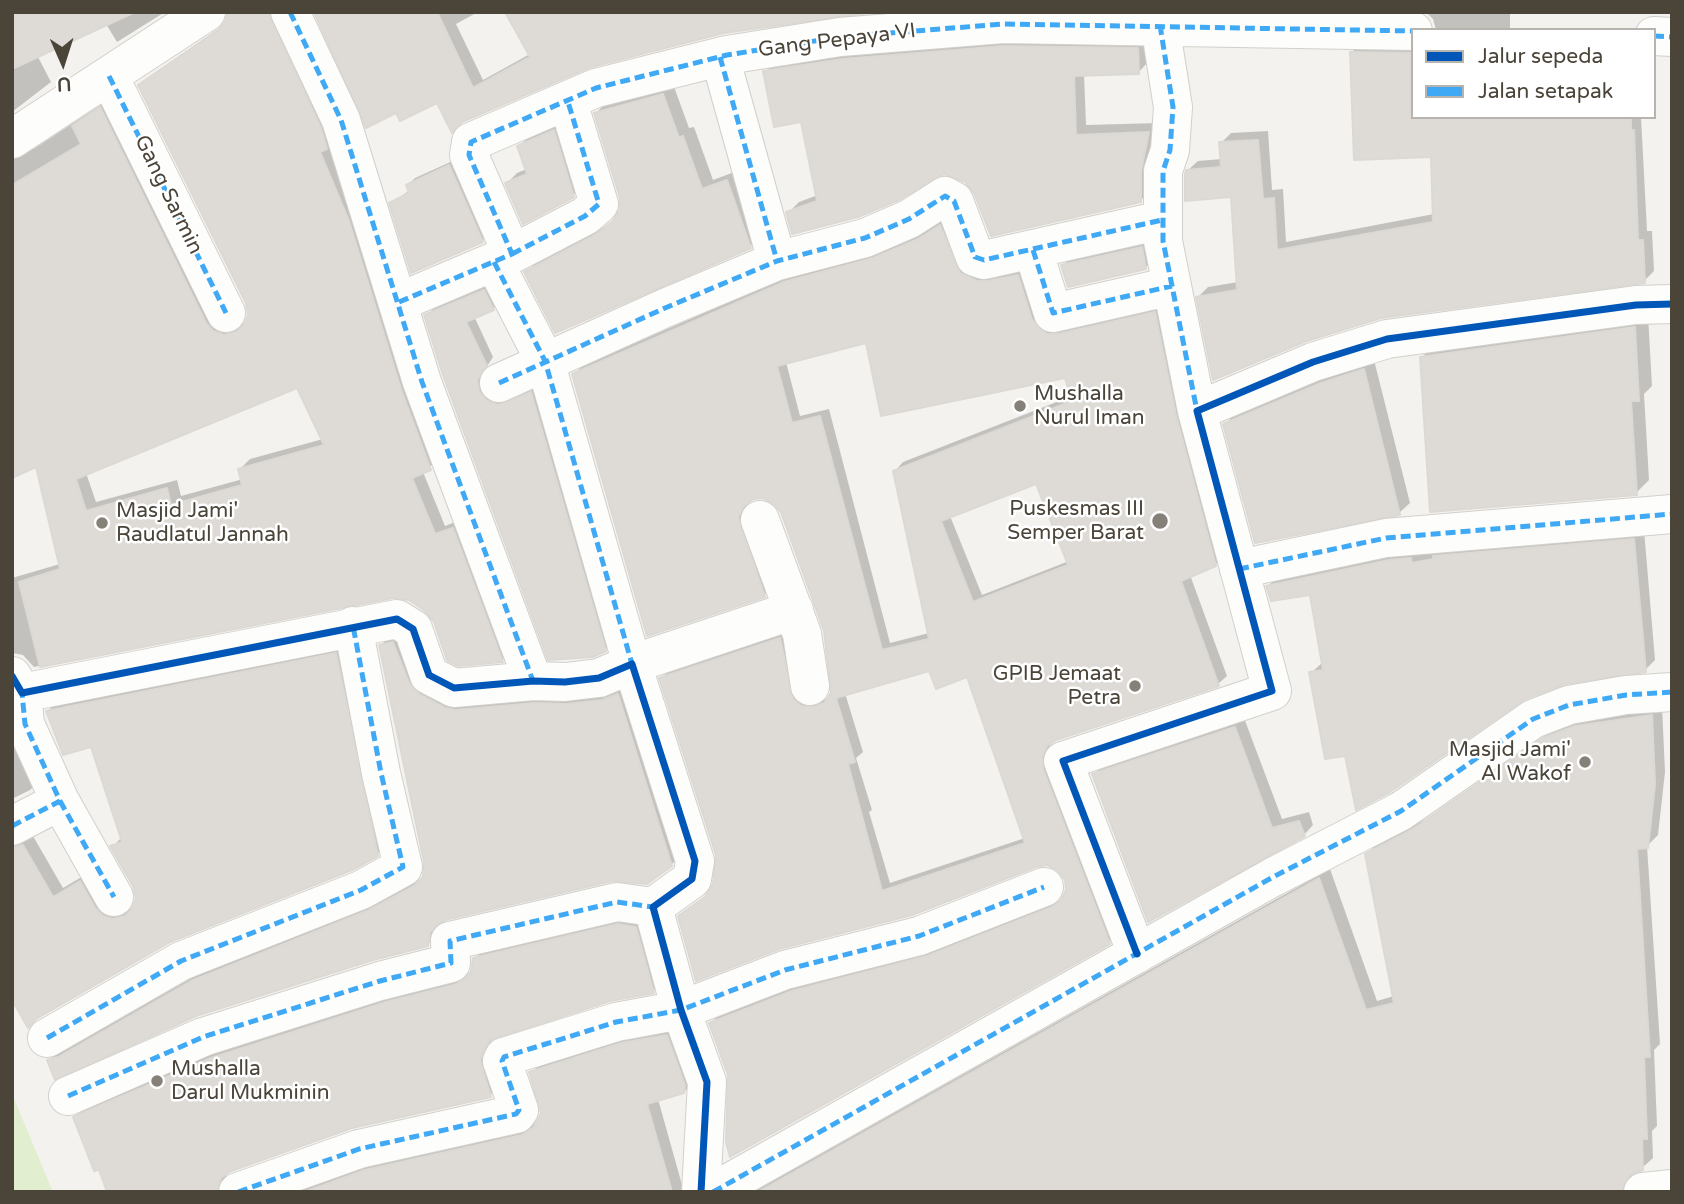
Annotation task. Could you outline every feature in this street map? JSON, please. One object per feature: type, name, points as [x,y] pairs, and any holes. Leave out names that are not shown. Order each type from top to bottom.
[{"type":"street","points":[[12,139],[206,12]]},
{"type":"street","points":[[290,12],[341,120],[422,382],[533,681]]},
{"type":"street","name":"Gang Pepaya VI","points":[[503,258],[469,155],[471,142],[596,88],[720,57],[840,37],[1003,24],[1411,31]]},
{"type":"street","points":[[1137,954],[1063,761],[1272,691],[1197,411],[1172,286],[1161,220],[1163,171],[1170,150],[1173,107],[1160,25]]},
{"type":"street","points":[[720,57],[777,261]]},
{"type":"street","name":"Gang Sarmin","points":[[109,76],[226,313]]},
{"type":"street","points":[[399,302],[503,258],[584,216],[599,204],[568,102]]},
{"type":"street","points":[[499,383],[777,261],[865,238],[909,219],[944,196],[954,201],[972,252],[978,259],[991,260],[1161,220]]},
{"type":"street","points":[[1033,250],[1053,313],[1172,286]]},
{"type":"street","points":[[68,1096],[202,1037],[380,981],[451,963],[450,941],[617,902],[653,907],[692,879],[695,861],[632,664],[545,361],[503,258]]},
{"type":"street","points":[[1197,411],[1313,362],[1387,339],[1636,305],[1672,304]]},
{"type":"street","points":[[1239,569],[1386,538],[1672,514]]},
{"type":"street","points":[[760,520],[802,634],[810,686]]},
{"type":"street","points":[[114,897],[60,801],[25,724],[17,684],[397,619],[413,629],[429,675],[454,688],[533,681],[565,682],[599,678],[632,664],[794,610]]},
{"type":"street","points":[[47,1038],[181,961],[361,890],[403,867],[381,773],[353,626]]},
{"type":"street","points":[[713,1192],[1273,877],[1401,811],[1533,719],[1569,705],[1626,695],[1672,692]]},
{"type":"street","points":[[12,826],[60,801]]},
{"type":"street","points":[[238,1192],[359,1149],[516,1114],[519,1110],[502,1061],[504,1057],[616,1022],[681,1010],[785,970],[919,936],[1044,887]]},
{"type":"street","points":[[653,907],[681,1010],[707,1082],[701,1192]]},
{"type":"street","points":[[1643,1192],[1672,1189]]},
{"type":"green space","points":[[12,1094],[53,1192],[12,1192]]},
{"type":"building","points":[[12,12],[135,12],[12,69]]},
{"type":"building","points":[[228,12],[268,12],[321,128],[327,149],[320,152],[349,221],[401,389],[431,470],[412,478],[435,534],[453,528],[503,662],[458,666],[447,660],[434,622],[425,611],[409,600],[393,598],[40,667],[19,582],[60,569],[36,467],[12,478],[12,185],[81,144],[72,126],[100,107],[206,323],[213,331],[224,335],[236,332],[244,325],[248,315],[246,303],[138,85],[218,30],[225,22]],"holes":[[[297,388],[324,445],[238,469],[242,485],[171,505],[167,488],[86,511],[76,479]]]},
{"type":"building","points":[[314,12],[437,12],[473,88],[530,57],[505,12],[875,12],[724,33],[591,67],[462,122],[452,133],[437,103],[400,121],[396,113],[366,128]]},
{"type":"building","points":[[1004,46],[1138,48],[1139,74],[1074,76],[1076,135],[1149,132],[1141,171],[1141,202],[991,236],[974,193],[965,182],[944,174],[899,200],[858,217],[792,234],[786,212],[817,201],[801,122],[774,127],[763,71],[843,59]]},
{"type":"building","points":[[1350,52],[1411,53],[1411,119],[1631,119],[1631,130],[1634,130],[1638,240],[1643,240],[1645,283],[1381,318],[1304,342],[1213,380],[1196,297],[1237,290],[1231,197],[1185,201],[1186,170],[1221,167],[1219,142],[1258,140],[1263,199],[1274,198],[1277,250],[1433,222],[1431,157],[1354,160]]},
{"type":"building","points":[[663,94],[679,138],[683,136],[702,189],[727,180],[751,248],[555,333],[524,272],[595,235],[613,221],[620,209],[620,198],[594,113]]},
{"type":"building","points":[[554,130],[574,197],[523,224],[505,183],[527,174],[517,146]]},
{"type":"building","points":[[449,165],[483,242],[411,273],[389,203],[409,193],[406,185]]},
{"type":"building","points":[[940,225],[960,273],[977,281],[1018,275],[1032,320],[1047,334],[1058,334],[1155,312],[1176,415],[1216,566],[1181,581],[1219,686],[1056,740],[1047,746],[1042,757],[1043,769],[1110,944],[730,1157],[726,1142],[728,1075],[709,1023],[792,991],[927,956],[1052,907],[1061,900],[1066,890],[1065,880],[1057,870],[1047,865],[1036,867],[912,915],[779,949],[696,981],[678,916],[705,897],[713,884],[716,855],[659,678],[780,638],[793,699],[801,706],[814,707],[824,703],[831,693],[824,631],[781,512],[773,503],[763,498],[753,499],[744,506],[738,517],[765,597],[647,636],[572,374],[784,282],[873,258],[918,239]],"holes":[[[866,343],[881,416],[1065,378],[1072,401],[893,471],[929,639],[882,650],[820,416],[792,423],[777,366]],[[1036,484],[1068,565],[973,602],[941,521]],[[929,671],[936,689],[967,677],[1025,843],[882,891],[848,764],[855,762],[836,698]]]},
{"type":"building","points":[[1142,247],[1146,269],[1068,287],[1061,265]]},
{"type":"building","points":[[484,290],[494,310],[466,322],[487,366],[477,380],[479,391],[486,400],[498,405],[531,392],[606,651],[593,657],[548,660],[443,375],[424,315]]},
{"type":"building","points":[[1635,327],[1639,401],[1631,401],[1637,495],[1430,512],[1420,357]]},
{"type":"building","points":[[1364,369],[1400,515],[1255,543],[1223,424],[1321,383]]},
{"type":"building","points":[[1634,539],[1646,672],[1565,684],[1525,699],[1390,792],[1356,810],[1345,756],[1325,759],[1309,672],[1323,670],[1310,595],[1271,601],[1266,586],[1389,560],[1411,558],[1412,563],[1433,559],[1433,556]]},
{"type":"building","points":[[393,642],[409,683],[419,694],[445,708],[456,710],[534,703],[567,704],[602,700],[618,694],[672,866],[647,884],[612,881],[445,920],[430,932],[428,946],[373,960],[196,1016],[55,1080],[47,1060],[58,1057],[191,981],[369,910],[414,886],[423,877],[424,862],[379,645]]},
{"type":"building","points":[[336,653],[378,856],[352,870],[170,942],[36,1019],[28,1028],[12,1000],[12,848],[23,845],[53,897],[80,881],[95,908],[103,916],[113,919],[125,916],[132,909],[136,898],[133,886],[110,846],[122,842],[91,747],[63,755],[46,711]]},
{"type":"building","points":[[1652,715],[1655,784],[1648,848],[1637,849],[1650,1057],[1644,1057],[1647,1139],[1642,1139],[1643,1170],[1630,1175],[1622,1191],[758,1192],[1319,878],[1366,1010],[1394,1003],[1365,854],[1413,829],[1543,738],[1575,726]]},
{"type":"building","points":[[1235,727],[1272,828],[1299,821],[1305,836],[1148,922],[1092,774]]},
{"type":"building","points":[[618,924],[636,927],[654,993],[610,1001],[490,1040],[480,1060],[491,1097],[352,1128],[231,1171],[221,1178],[217,1192],[107,1192],[99,1170],[94,1171],[73,1117],[211,1058],[386,1002],[457,984],[471,972],[473,958]]},
{"type":"building","points":[[667,1035],[685,1085],[684,1093],[647,1104],[672,1192],[304,1192],[365,1170],[522,1135],[534,1127],[541,1113],[529,1072],[621,1043]]},
{"type":"marked path","points":[[290,12],[341,120],[422,382],[533,681]]},
{"type":"marked path","points":[[399,302],[512,254],[469,155],[471,142],[596,88],[727,55],[840,37],[1003,24],[1411,31]]},
{"type":"marked path","points":[[1160,25],[1173,107],[1170,150],[1163,171],[1163,241],[1197,411]]},
{"type":"marked path","points":[[1656,36],[1672,37]]},
{"type":"marked path","points":[[720,57],[777,261]]},
{"type":"marked path","points":[[109,76],[226,313]]},
{"type":"marked path","points":[[512,254],[585,216],[599,204],[568,102]]},
{"type":"marked path","points":[[499,383],[777,261],[865,238],[909,219],[945,196],[954,201],[975,257],[984,260],[1162,220]]},
{"type":"marked path","points":[[1033,250],[1053,313],[1172,286]]},
{"type":"marked path","points":[[494,262],[545,361],[632,664]]},
{"type":"marked path","points":[[1239,569],[1386,538],[1672,514]]},
{"type":"marked path","points":[[47,1038],[181,961],[361,890],[403,867],[381,773],[353,626]]},
{"type":"marked path","points":[[713,1192],[1273,877],[1401,811],[1533,719],[1569,705],[1626,695],[1672,692]]},
{"type":"marked path","points":[[12,826],[60,801],[25,724],[22,693]]},
{"type":"marked path","points":[[60,801],[114,897]]},
{"type":"marked path","points":[[238,1192],[359,1149],[516,1114],[519,1110],[502,1061],[504,1057],[616,1022],[681,1010],[785,970],[919,936],[1044,887]]},
{"type":"marked path","points":[[68,1096],[203,1037],[380,981],[451,963],[450,941],[617,902],[653,907]]},
{"type":"cycle path","points":[[1137,954],[1063,761],[1272,691],[1197,411],[1313,362],[1387,339],[1636,305],[1672,304]]},
{"type":"cycle path","points":[[12,676],[22,693],[397,619],[413,629],[429,675],[454,688],[599,678],[632,664],[695,861],[692,879],[653,907],[681,1010],[707,1082],[701,1192]]},
{"type":"place","name":"Mushalla Nurul Iman","points":[[1020,406]]},
{"type":"place","name":"Puskesmas III Semper Barat","points":[[1160,521]]},
{"type":"place","name":"Masjid Jami' Raudlatul Jannah","points":[[102,523]]},
{"type":"place","name":"GPIB Jemaat Petra","points":[[1135,686]]},
{"type":"place","name":"Masjid Jami' Al Wakof","points":[[1585,762]]},
{"type":"place","name":"Mushalla Darul Mukminin","points":[[157,1081]]}]
